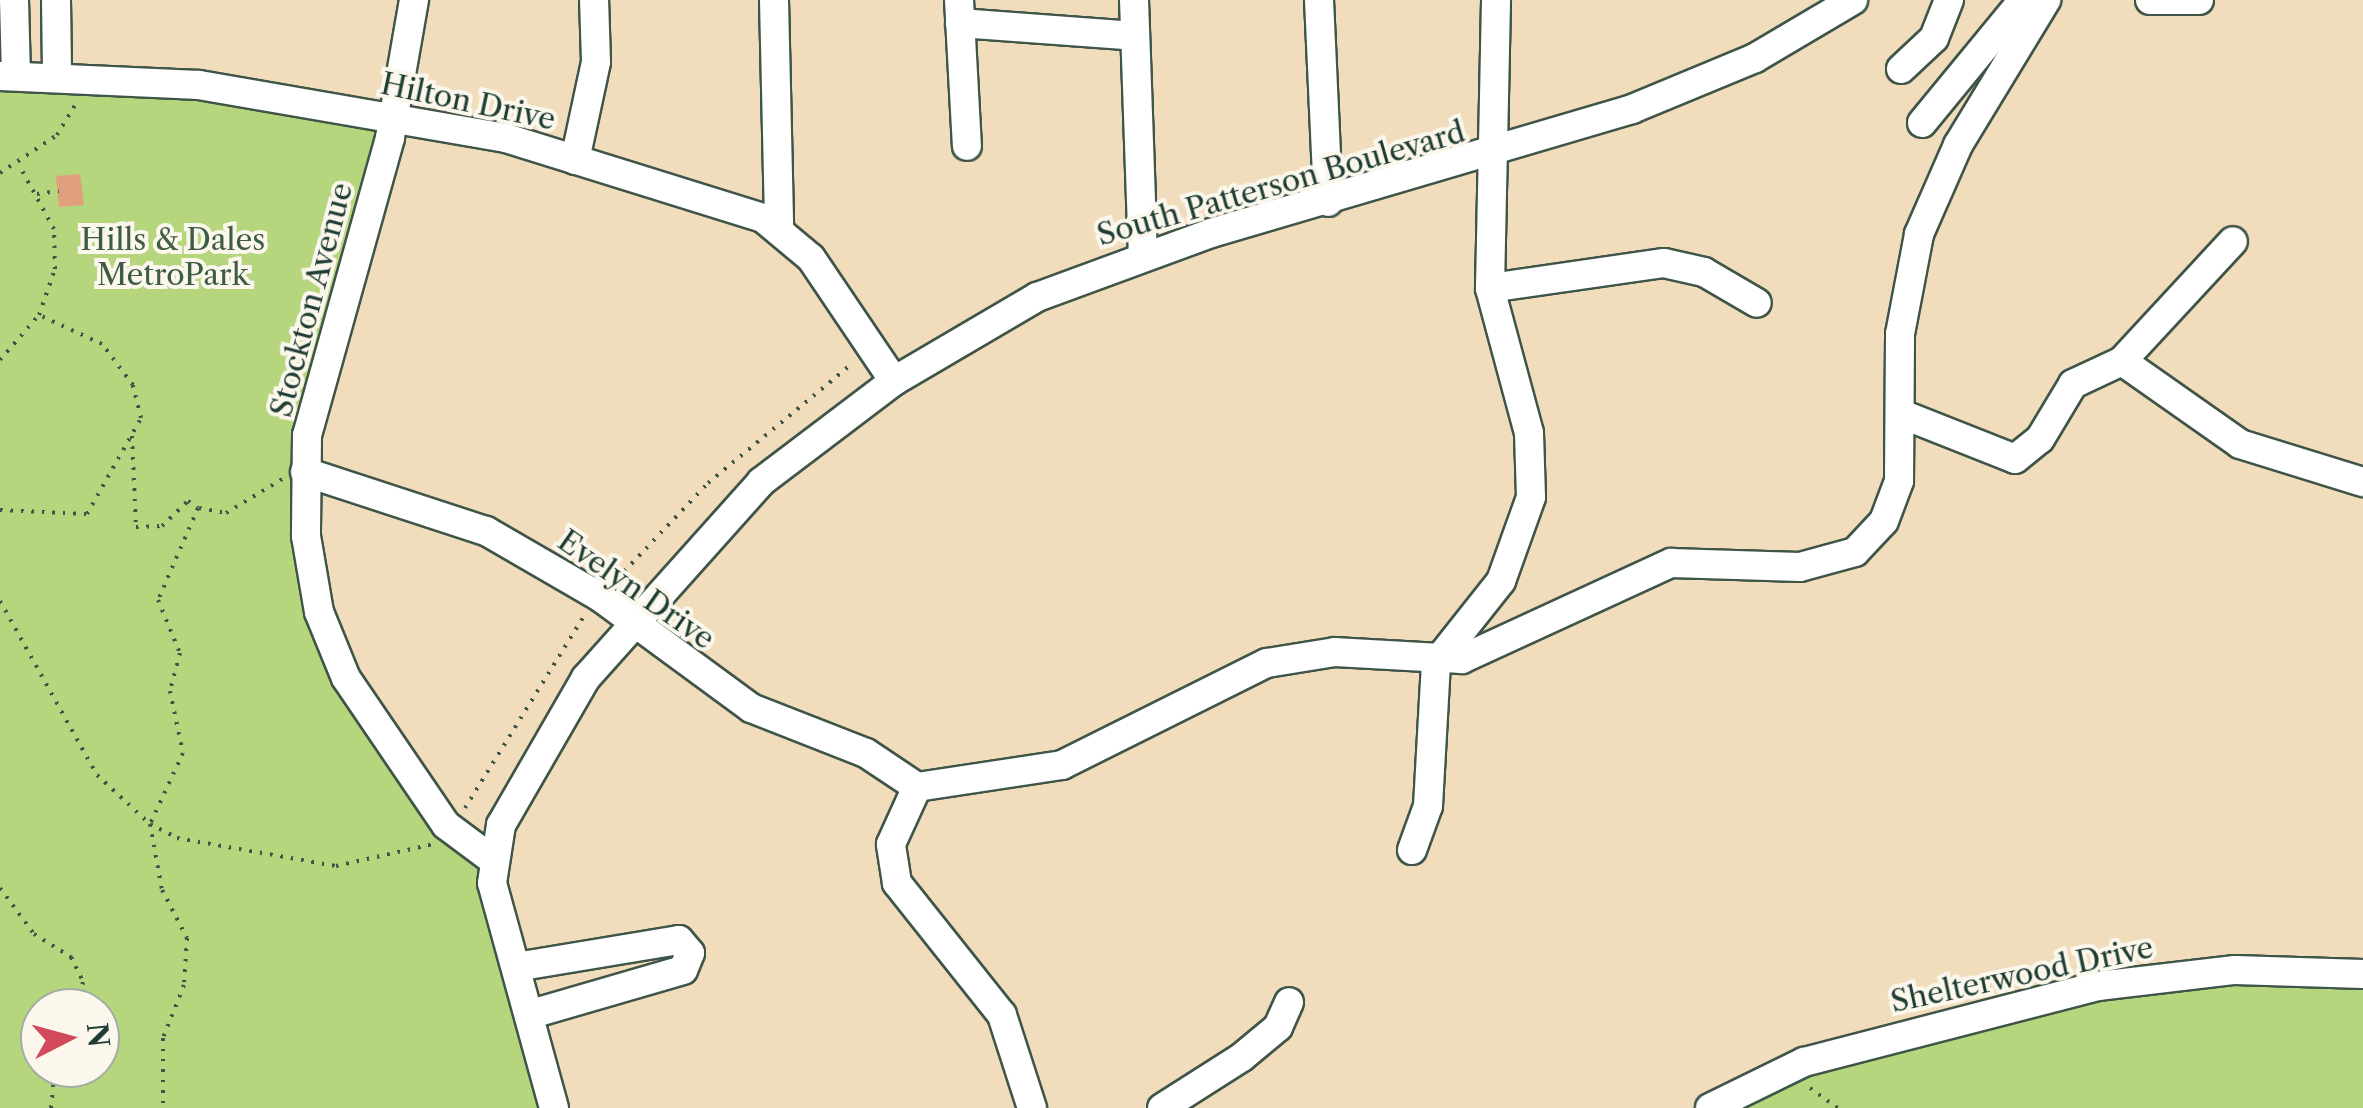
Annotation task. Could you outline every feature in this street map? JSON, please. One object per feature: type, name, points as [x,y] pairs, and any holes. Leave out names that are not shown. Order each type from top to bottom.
[{"type":"street","points":[[8,76],[14,0]]},
{"type":"street","points":[[56,0],[70,76]]},
{"type":"street","name":"Stockton Avenue","points":[[414,0],[394,119],[327,349],[305,469],[312,581],[331,646],[453,831],[493,860]]},
{"type":"street","points":[[574,160],[596,62],[594,0]]},
{"type":"street","points":[[774,0],[779,224],[894,380]]},
{"type":"street","points":[[1134,0],[1143,255]]},
{"type":"street","points":[[1319,0],[1328,202]]},
{"type":"street","points":[[1412,850],[1428,806],[1436,663],[1501,581],[1531,497],[1529,433],[1490,288],[1489,174],[1497,155],[1496,0]]},
{"type":"street","name":"South Patterson Boulevard","points":[[493,860],[553,725],[631,621],[761,482],[894,380],[1038,297],[1143,255],[1497,155],[1688,88],[1853,0]]},
{"type":"street","points":[[1902,68],[1934,38],[1949,0]]},
{"type":"street","points":[[1922,123],[2023,0]]},
{"type":"street","points":[[1032,1108],[1002,1015],[897,883],[892,844],[917,787],[1062,766],[1267,663],[1335,652],[1436,663],[1506,644],[1670,563],[1800,567],[1855,552],[1893,502],[1904,415],[1900,334],[1919,234],[1958,144],[2046,0]]},
{"type":"street","points":[[2150,0],[2199,0]]},
{"type":"street","points":[[967,146],[960,11],[1135,36]]},
{"type":"street","name":"Hilton Drive","points":[[8,76],[70,76],[253,92],[394,119],[574,160],[779,224]]},
{"type":"street","points":[[1904,415],[2014,459],[2040,438],[2073,384],[2122,361],[2234,240]]},
{"type":"street","points":[[1490,288],[1664,263],[1704,272],[1757,303]]},
{"type":"street","points":[[2122,361],[2240,444],[2363,482]]},
{"type":"street","name":"Evelyn Drive","points":[[305,469],[486,531],[600,597],[751,708],[866,753],[917,787]]},
{"type":"street","points":[[493,860],[516,967],[532,1014],[554,1108]]},
{"type":"street","points":[[516,967],[679,940],[690,953],[683,970],[532,1014]]},
{"type":"street","name":"Shelterwood Drive","points":[[1710,1108],[1804,1062],[2098,986],[2235,970],[2363,974]]},
{"type":"street","points":[[1162,1108],[1242,1057],[1278,1027],[1288,1002]]},
{"type":"path","points":[[0,173],[20,165],[65,123],[70,76]]},
{"type":"path","points":[[0,360],[40,315],[55,269],[54,229],[20,165]]},
{"type":"path","points":[[37,194],[59,191]]},
{"type":"path","points":[[0,510],[87,514],[109,460],[132,436],[141,418],[120,364],[102,344],[40,315]]},
{"type":"path","points":[[0,601],[97,775],[150,824],[177,838],[336,866],[396,859],[453,831],[540,677],[600,597],[708,482],[873,349]]},
{"type":"path","points":[[132,436],[136,527],[162,526],[188,502],[198,508],[231,510],[305,469]]},
{"type":"path","points":[[163,1108],[163,1038],[189,958],[148,844],[150,824],[183,753],[170,691],[180,653],[158,600],[198,508]]},
{"type":"path","points":[[0,888],[34,934],[71,957],[84,982],[83,988]]},
{"type":"green space","name":"Hills & Dales MetroPark","points":[[0,76],[394,119],[307,435],[312,581],[393,750],[493,860],[554,1108],[0,1108]]},
{"type":"green space","points":[[2363,974],[2363,1108],[1710,1108],[2098,986]]},
{"type":"building","points":[[80,174],[84,205],[59,207],[56,176]]}]
